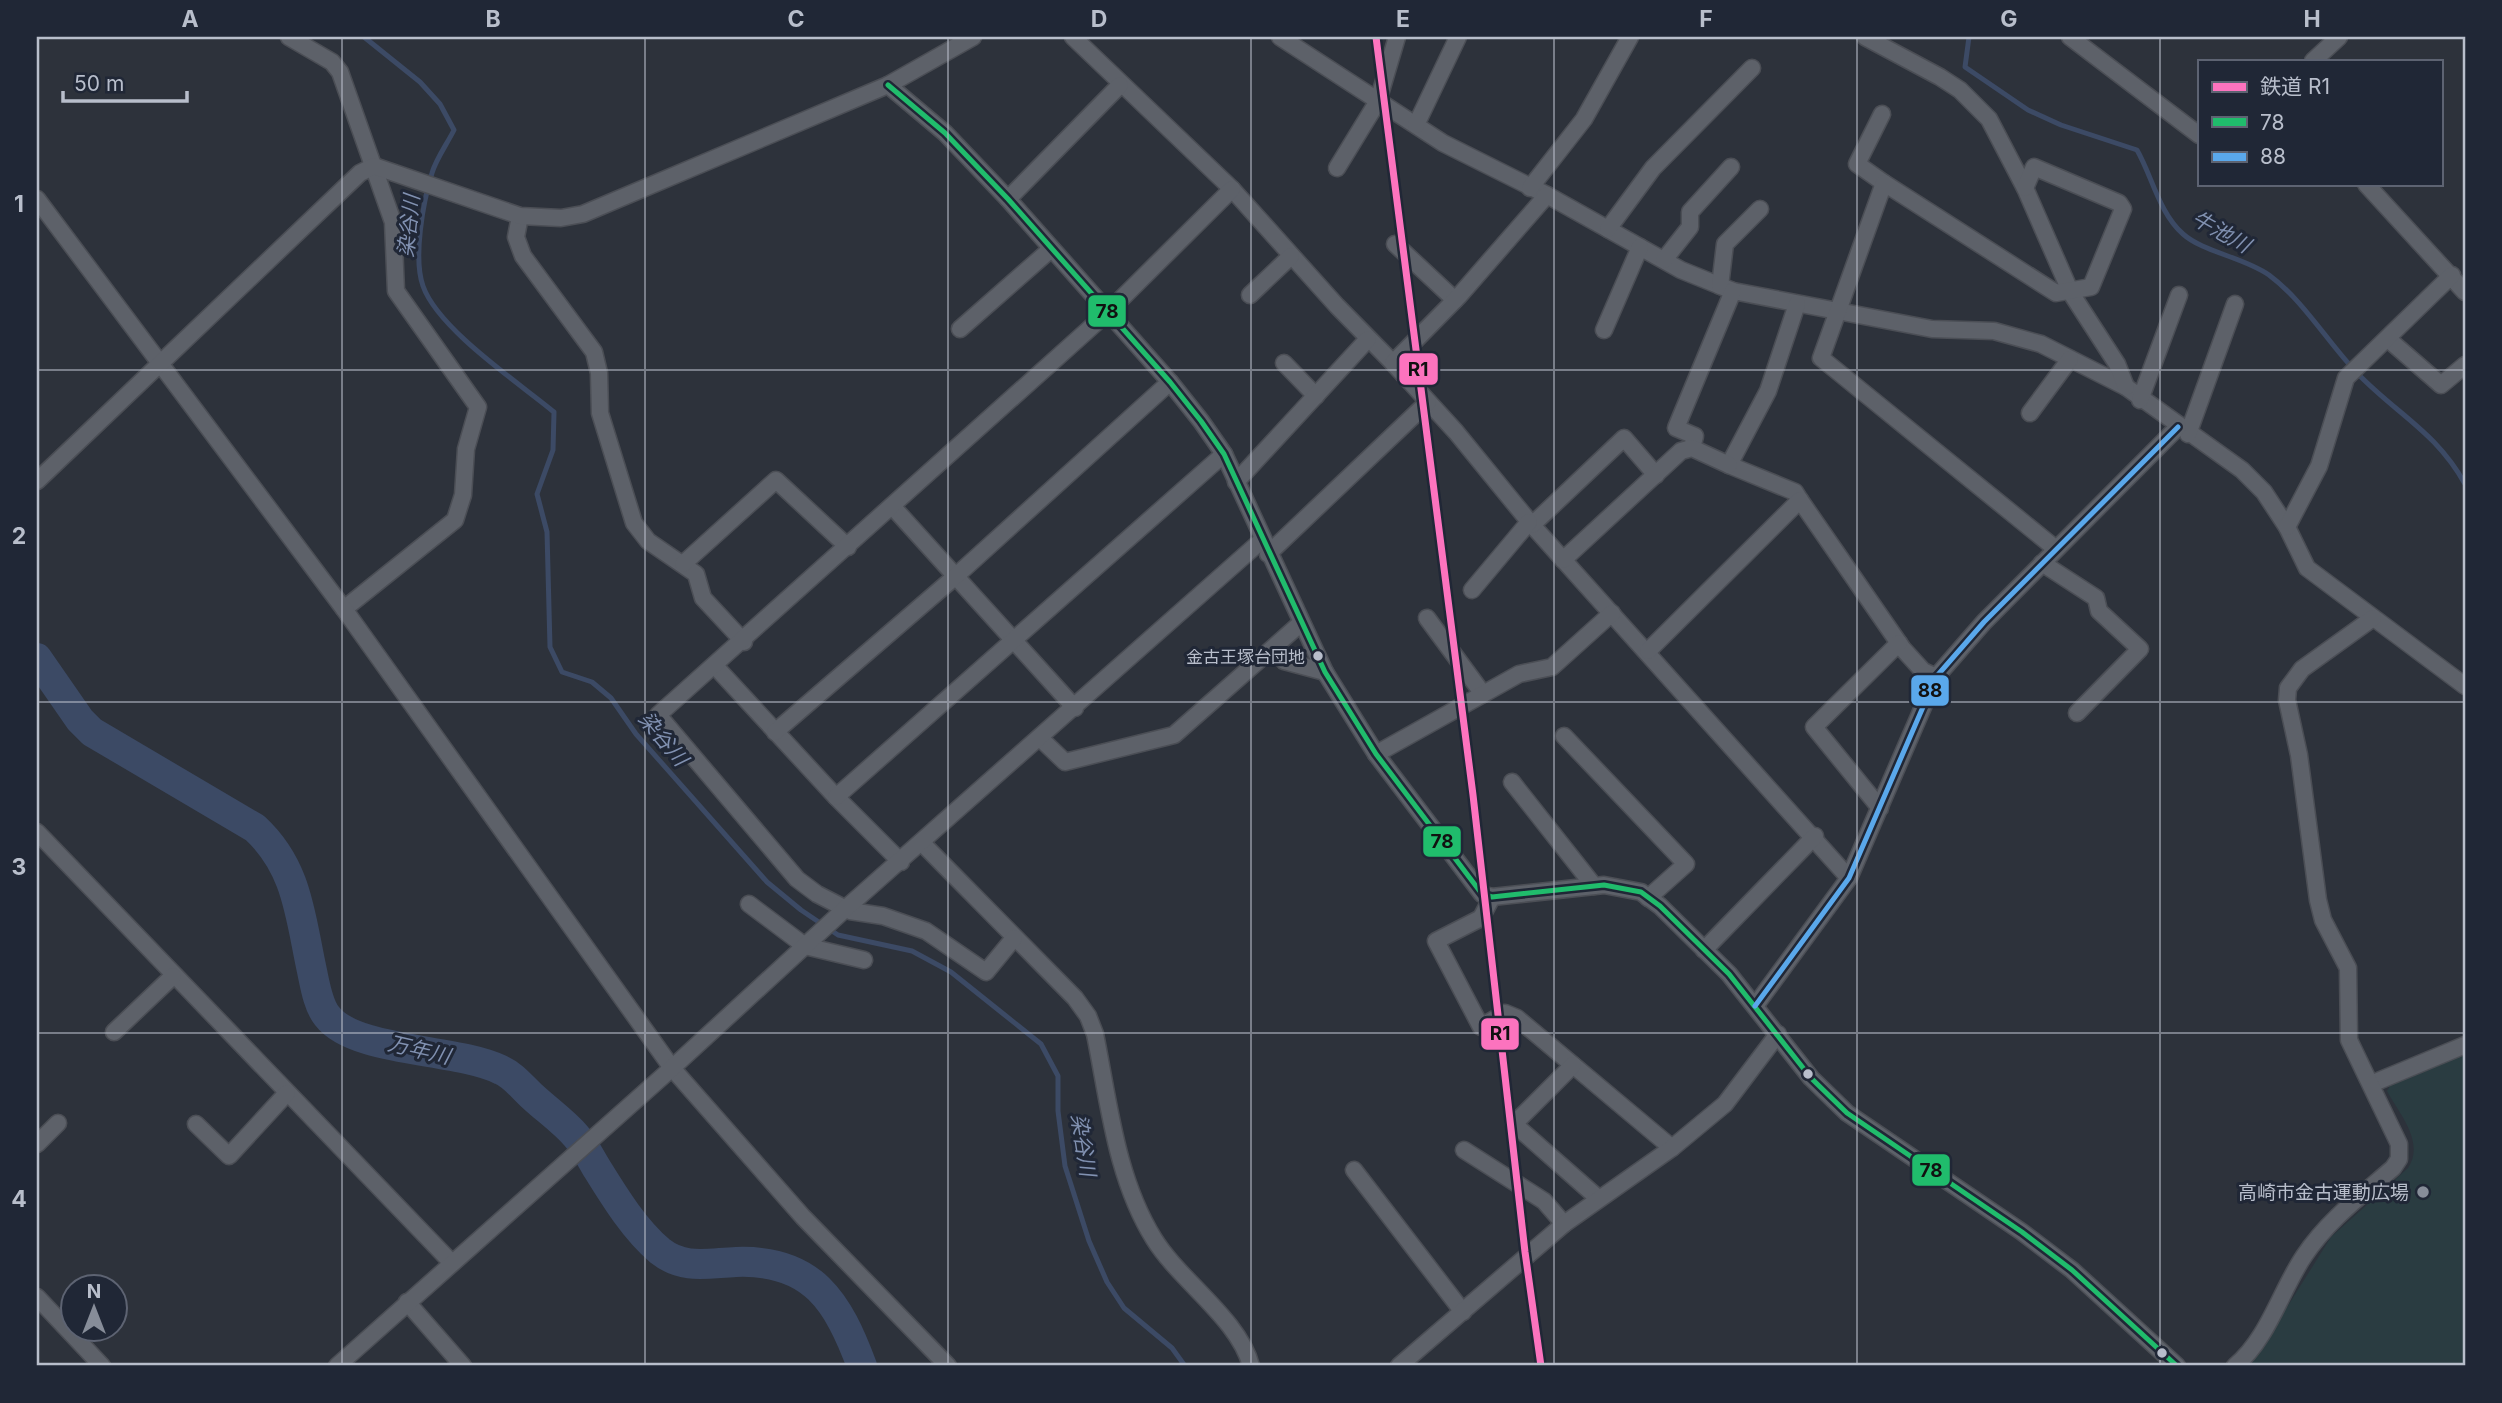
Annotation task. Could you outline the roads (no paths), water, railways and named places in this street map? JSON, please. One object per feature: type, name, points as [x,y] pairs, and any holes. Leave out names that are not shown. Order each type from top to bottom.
[{"type":"street","points":[[289,37],[332,62],[340,72],[393,222],[396,291],[476,400],[478,414],[467,449],[463,495],[455,520],[344,609]]},
{"type":"street","points":[[37,481],[360,173],[374,166],[520,216],[561,218],[583,214],[888,85],[973,37]]},
{"type":"street","points":[[1073,37],[1120,85],[1232,189],[1367,340],[1393,363],[1563,560],[1815,836],[1849,878]]},
{"type":"street","points":[[1280,37],[1443,143],[1547,195],[1664,260],[1726,289],[1933,329],[1994,331],[2040,344],[2126,387],[2140,400],[2242,470],[2264,492],[2287,527],[2307,568],[2465,686]]},
{"type":"street","points":[[1337,168],[1378,101],[1397,37]]},
{"type":"street","points":[[1416,125],[1458,37]]},
{"type":"street","points":[[1530,188],[1584,119],[1630,37]]},
{"type":"street","points":[[1865,37],[1907,57],[1960,90],[1989,119],[2025,188],[2071,293],[2117,364],[2126,387]]},
{"type":"street","points":[[2070,37],[2198,134]]},
{"type":"street","points":[[2313,60],[2339,37]]},
{"type":"street","points":[[1608,229],[1653,168],[1752,68]]},
{"type":"street","points":[[888,85],[945,133],[1008,199],[1170,382],[1224,454],[1325,672],[1376,754],[1482,894],[1492,897],[1594,886],[1625,887],[1648,898],[1746,992],[1811,1078],[1847,1113],[2062,1262],[2177,1366]]},
{"type":"street","points":[[1008,199],[1120,85]]},
{"type":"street","points":[[1882,114],[1857,164],[2056,293],[2071,293],[2091,287],[2123,209],[2119,203],[2034,167],[2025,188]]},
{"type":"street","points":[[1664,260],[1690,227],[1690,212],[1731,167]]},
{"type":"street","points":[[1884,183],[1821,358],[2056,549]]},
{"type":"street","points":[[2368,186],[2465,292]]},
{"type":"street","points":[[1014,938],[986,972],[926,931],[904,921],[840,914],[797,878],[659,715],[744,642],[1108,312],[1232,189]]},
{"type":"street","points":[[1393,363],[1455,300],[1547,195]]},
{"type":"street","points":[[37,199],[344,609],[672,1068],[803,1217],[948,1366]]},
{"type":"street","points":[[1692,448],[1695,436],[1676,428],[1726,289],[1725,244],[1760,209]]},
{"type":"street","points":[[520,216],[516,237],[523,256],[594,352],[599,373],[600,413],[634,523],[648,541],[696,575],[703,598],[744,642]]},
{"type":"street","points":[[1395,244],[1455,300]]},
{"type":"street","points":[[1604,330],[1640,247]]},
{"type":"street","points":[[960,329],[1051,249]]},
{"type":"street","points":[[1250,295],[1291,256]]},
{"type":"street","points":[[2287,527],[2319,466],[2346,378],[2452,275]]},
{"type":"street","points":[[2140,400],[2179,295]]},
{"type":"street","points":[[1729,466],[1768,391],[1797,304]]},
{"type":"street","points":[[1755,1006],[1849,878],[1937,677],[1984,622],[2042,563],[2183,430],[2235,304]]},
{"type":"street","points":[[1236,482],[1367,340]]},
{"type":"street","points":[[2388,340],[2441,385],[2465,365]]},
{"type":"street","points":[[2030,413],[2070,359]]},
{"type":"street","points":[[1284,363],[1316,396]]},
{"type":"street","points":[[775,732],[957,575],[1170,382]]},
{"type":"street","points":[[337,1366],[921,842],[1265,547],[1428,402]]},
{"type":"street","points":[[1472,590],[1531,523],[1623,438],[1656,475]]},
{"type":"street","points":[[1563,560],[1681,452],[1692,448],[1729,466],[1796,492],[1899,643],[1923,670],[1937,677]]},
{"type":"street","points":[[836,797],[1224,454]]},
{"type":"street","points":[[683,564],[776,480],[848,547]]},
{"type":"street","points":[[1648,651],[1800,500]]},
{"type":"street","points":[[892,506],[1075,708]]},
{"type":"street","points":[[2042,563],[2096,598],[2099,611],[2140,649],[2077,713]]},
{"type":"street","points":[[1376,754],[1519,674],[1552,667],[1612,613]]},
{"type":"street","points":[[1427,618],[1483,694]]},
{"type":"street","points":[[2235,1366],[2264,1328],[2303,1257],[2333,1220],[2393,1168],[2399,1159],[2399,1144],[2349,1040],[2348,968],[2323,920],[2318,900],[2299,755],[2287,700],[2288,688],[2302,669],[2373,618]]},
{"type":"street","points":[[1040,738],[1065,762],[1174,736],[1301,623]]},
{"type":"street","points":[[1880,808],[1814,727],[1899,643]]},
{"type":"street","points":[[1276,647],[1284,661],[1325,672]]},
{"type":"street","points":[[715,666],[836,797],[901,862]]},
{"type":"street","points":[[1564,736],[1686,864],[1648,898]]},
{"type":"street","points":[[1512,782],[1594,886]]},
{"type":"street","points":[[37,832],[451,1262]]},
{"type":"street","points":[[1704,950],[1815,836]]},
{"type":"street","points":[[921,842],[1060,983],[1088,1016],[1095,1034],[1121,1165],[1140,1210],[1155,1240],[1241,1340],[1251,1366]]},
{"type":"street","points":[[1492,897],[1481,918],[1436,941],[1481,1027],[1500,1014],[1510,1014],[1672,1148]]},
{"type":"street","points":[[749,904],[805,946],[864,960]]},
{"type":"street","points":[[114,1032],[173,976]]},
{"type":"street","points":[[1399,1366],[1564,1224],[1672,1148],[1725,1104],[1778,1034]]},
{"type":"street","points":[[2371,1084],[2465,1045]]},
{"type":"street","points":[[1573,1065],[1514,1124],[1598,1198]]},
{"type":"street","points":[[196,1124],[229,1156],[286,1093]]},
{"type":"street","points":[[37,1144],[58,1123]]},
{"type":"street","points":[[1464,1150],[1544,1201],[1564,1224]]},
{"type":"street","points":[[1354,1170],[1463,1312]]},
{"type":"street","points":[[37,1297],[102,1366]]},
{"type":"street","points":[[407,1302],[463,1366]]},
{"type":"waterway","name":"染谷川","points":[[364,37],[420,82],[440,104],[454,130],[434,168],[425,199],[419,246],[423,286],[432,303],[462,337],[554,412],[553,450],[537,494],[547,532],[550,647],[562,672],[592,682],[611,698],[636,734],[767,882],[801,910],[838,935],[912,951],[951,972],[1041,1044],[1058,1076],[1058,1111],[1065,1166],[1089,1241],[1107,1282],[1124,1308],[1172,1348],[1185,1366]]},
{"type":"waterway","name":"牛池川","points":[[1969,37],[1965,67],[2028,110],[2061,125],[2137,150],[2168,216],[2183,234],[2201,245],[2259,269],[2282,285],[2358,374],[2442,451],[2465,484]]},
{"type":"waterway","name":"万年川","points":[[37,658],[80,720],[92,732],[255,828],[269,843],[289,876],[300,912],[316,988],[327,1016],[341,1028],[360,1037],[383,1044],[459,1057],[505,1072],[576,1136],[625,1212],[660,1251],[687,1263],[763,1263],[785,1268],[803,1277],[819,1289],[832,1304],[862,1366]]},
{"type":"rail line","name":"R1","points":[[1376,37],[1473,795],[1525,1252],[1541,1366]]},
{"type":"place","name":"金古王塚台団地","points":[[1318,656]]},
{"type":"place","name":"高崎市金古運動広場","points":[[2423,1192]]}]
